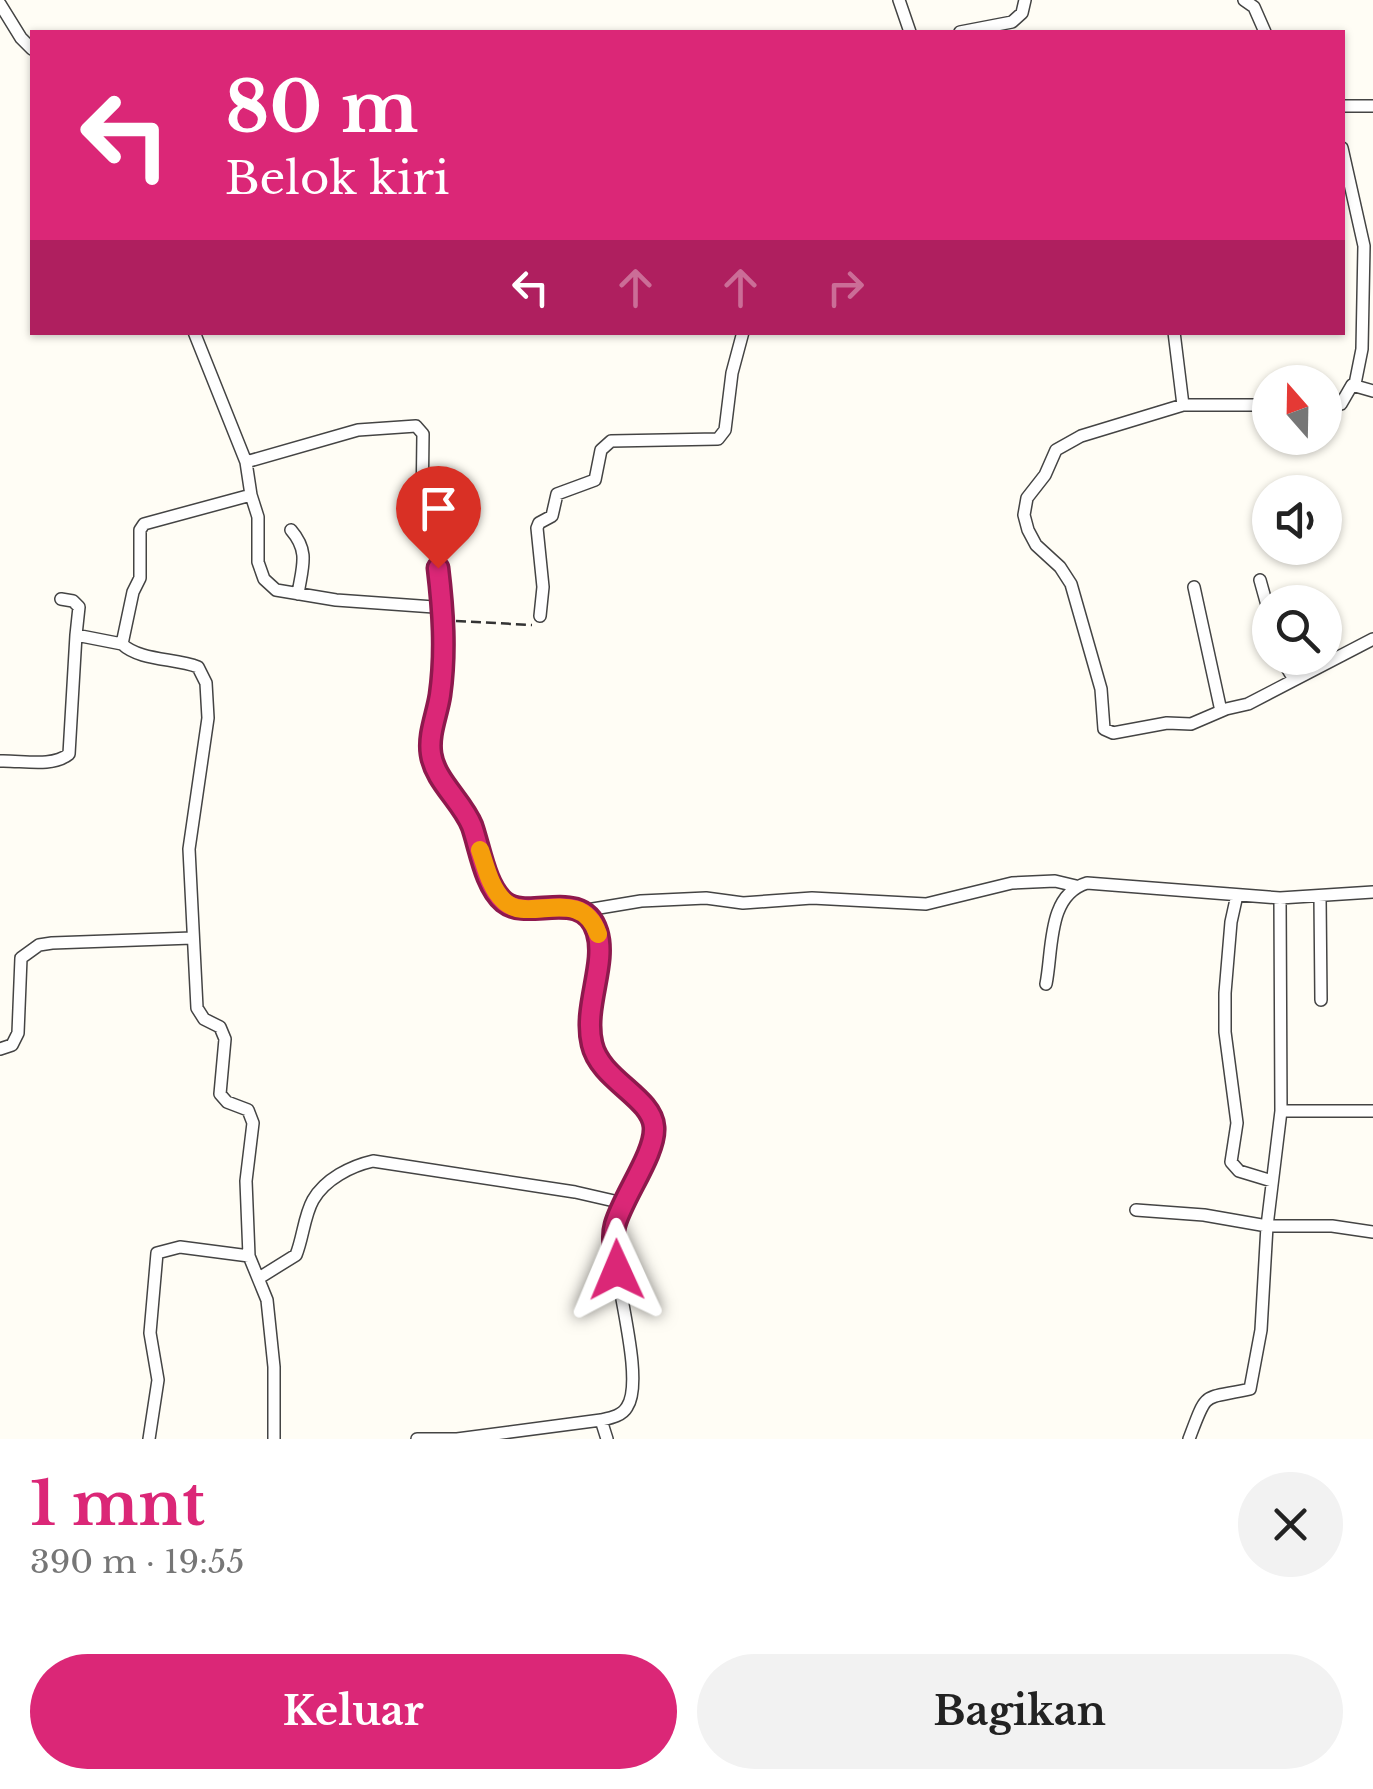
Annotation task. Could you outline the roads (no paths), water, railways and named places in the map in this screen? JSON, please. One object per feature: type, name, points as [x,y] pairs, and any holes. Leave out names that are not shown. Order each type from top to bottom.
[{"type":"street","points":[[898,0],[909,30]]},
{"type":"street","points":[[970,30],[1012,22],[1022,13],[1025,0]]},
{"type":"street","points":[[1244,0],[1254,7],[1264,30]]},
{"type":"street","points":[[0,4],[30,47]]},
{"type":"street","points":[[1345,106],[1373,106]]},
{"type":"street","points":[[1342,402],[1355,384],[1362,349],[1364,246],[1345,161]]},
{"type":"street","points":[[195,335],[246,462],[258,516],[258,562],[264,579],[276,590],[442,615]]},
{"type":"street","points":[[540,616],[544,586],[537,528],[552,516],[557,494],[595,480],[601,450],[611,441],[722,436],[741,335]]},
{"type":"street","points":[[1174,335],[1183,406]]},
{"type":"street","points":[[1355,384],[1373,390]]},
{"type":"street","points":[[1252,405],[1183,406],[1080,436],[1056,450],[1045,476],[1027,498],[1024,514],[1036,545],[1060,567],[1071,584],[1101,689],[1104,729],[1113,733],[1167,723],[1190,724],[1266,696],[1293,678],[1373,639]]},
{"type":"street","points":[[246,462],[358,430],[420,428],[424,444],[422,512],[436,551],[442,615],[440,696],[430,736],[434,764],[464,808],[493,887],[505,904],[581,911],[641,901],[706,898],[743,904],[812,898],[926,904],[1012,882],[1112,884],[1280,898],[1373,892]]},
{"type":"street","points":[[122,644],[133,592],[140,578],[140,530],[144,524],[251,495]]},
{"type":"street","points":[[291,530],[302,542],[304,551],[298,594]]},
{"type":"street","points":[[1260,580],[1261,585]]},
{"type":"street","points":[[1194,588],[1221,712]]},
{"type":"street","points":[[0,760],[49,762],[64,760],[70,754],[80,606],[61,599]]},
{"type":"street","points":[[76,635],[122,644],[137,654],[181,661],[198,668],[206,683],[208,718],[189,850],[197,1008],[204,1019],[220,1026],[226,1039],[220,1094],[227,1102],[248,1110],[253,1123],[246,1181],[249,1256],[267,1300],[274,1367],[274,1439]]},
{"type":"street","points":[[1046,984],[1059,904],[1076,886]]},
{"type":"street","points":[[1237,895],[1225,993],[1225,1032],[1237,1123],[1231,1162],[1239,1171],[1272,1181]]},
{"type":"street","points":[[1320,896],[1321,1000]]},
{"type":"street","points":[[1190,1439],[1204,1400],[1213,1394],[1250,1389],[1262,1330],[1267,1226],[1280,1111],[1280,898]]},
{"type":"street","points":[[417,1439],[456,1439],[601,1420],[618,1416],[628,1407],[633,1390],[613,1235],[654,1129],[651,1114],[606,1074],[592,1045],[589,1010],[599,940],[594,923],[581,911]]},
{"type":"street","points":[[0,1049],[12,1045],[18,1033],[21,958],[39,945],[192,938]]},
{"type":"street","points":[[1280,1111],[1373,1111]]},
{"type":"street","points":[[259,1278],[296,1255],[314,1199],[342,1172],[374,1161],[623,1203]]},
{"type":"street","points":[[1136,1210],[1204,1215],[1267,1226],[1332,1226],[1373,1232]]},
{"type":"street","points":[[149,1439],[158,1380],[150,1333],[157,1253],[180,1247],[249,1256]]},
{"type":"street","points":[[601,1420],[606,1439]]}]
